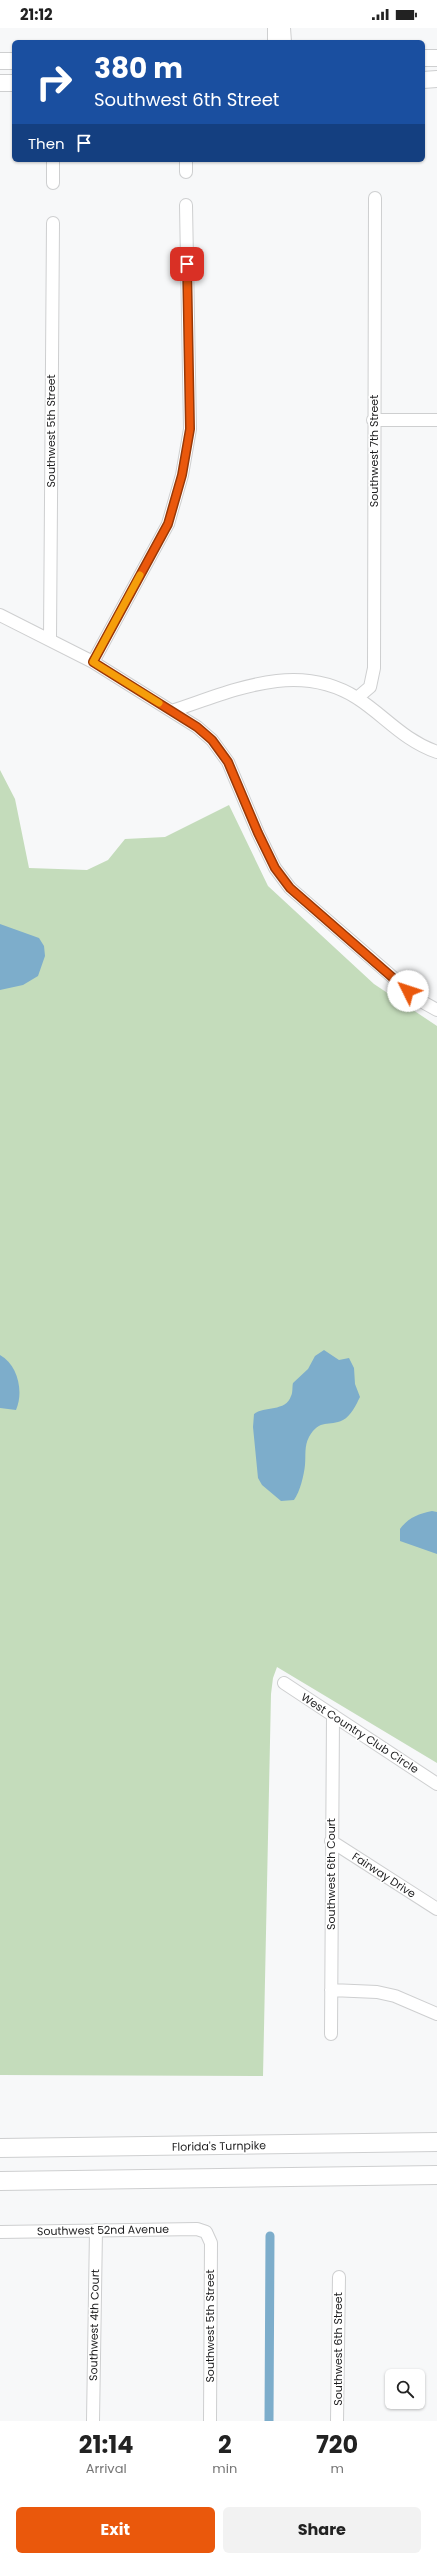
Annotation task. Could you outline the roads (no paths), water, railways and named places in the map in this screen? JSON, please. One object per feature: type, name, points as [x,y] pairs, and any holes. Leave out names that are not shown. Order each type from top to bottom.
[{"type":"highway","name":"Florida's Turnpike","points":[[0,2148],[437,2142]]},
{"type":"highway","points":[[0,2181],[437,2175]]},
{"type":"main road","points":[[425,58],[437,58]]},
{"type":"main road","points":[[0,61],[12,61]]},
{"type":"main road","points":[[425,80],[437,79]]},
{"type":"main road","points":[[0,83],[12,83]]},
{"type":"street","points":[[274,28],[274,40]]},
{"type":"street","points":[[284,28],[284,40]]},
{"type":"street","points":[[53,162],[53,183]]},
{"type":"street","name":"Southwest 7th Street","points":[[358,698],[370,687],[374,668],[375,198]]},
{"type":"street","points":[[93,662],[168,524],[182,475],[190,429],[186,205]]},
{"type":"street","name":"Southwest 5th Street","points":[[50,639],[53,223]]},
{"type":"street","points":[[374,420],[437,420]]},
{"type":"street","points":[[0,615],[93,662],[172,711],[202,732],[228,762],[261,840],[275,868],[290,888],[419,1000],[437,1010]]},
{"type":"street","points":[[172,711],[269,681],[296,678],[339,688],[358,698],[419,745],[437,752]]},
{"type":"street","name":"West Country Club Circle","points":[[284,1683],[437,1784]]},
{"type":"street","name":"Southwest 6th Court","points":[[331,2034],[331,1841],[333,1714]]},
{"type":"street","name":"Fairway Drive","points":[[331,1841],[437,1909]]},
{"type":"street","points":[[331,1990],[377,1992],[395,1996],[437,2014]]},
{"type":"street","name":"Southwest 52nd Avenue","points":[[0,2232],[197,2229],[206,2232]]},
{"type":"street","name":"Southwest 4th Court","points":[[93,2421],[96,2230]]},
{"type":"street","name":"Southwest 5th Street","points":[[206,2232],[211,2243],[210,2421]]},
{"type":"street","name":"Southwest 6th Street","points":[[338,2421],[339,2277]]},
{"type":"water","points":[[0,924],[39,938],[44,946],[45,956],[38,976],[23,985],[0,990]]},
{"type":"water","points":[[324,1350],[339,1360],[349,1358],[354,1368],[355,1384],[360,1397],[353,1410],[346,1418],[338,1422],[321,1425],[313,1431],[306,1444],[304,1469],[298,1493],[294,1500],[281,1501],[262,1485],[258,1478],[253,1427],[254,1414],[263,1410],[280,1407],[285,1404],[292,1393],[293,1383],[308,1369],[315,1356]]},
{"type":"water","points":[[0,1355],[11,1365],[18,1380],[19,1395],[16,1410],[0,1408]]},
{"type":"water","points":[[432,1511],[437,1512],[437,1554],[400,1541],[400,1529],[406,1522],[418,1515]]},
{"type":"waterway","points":[[269,2421],[270,2236]]}]
